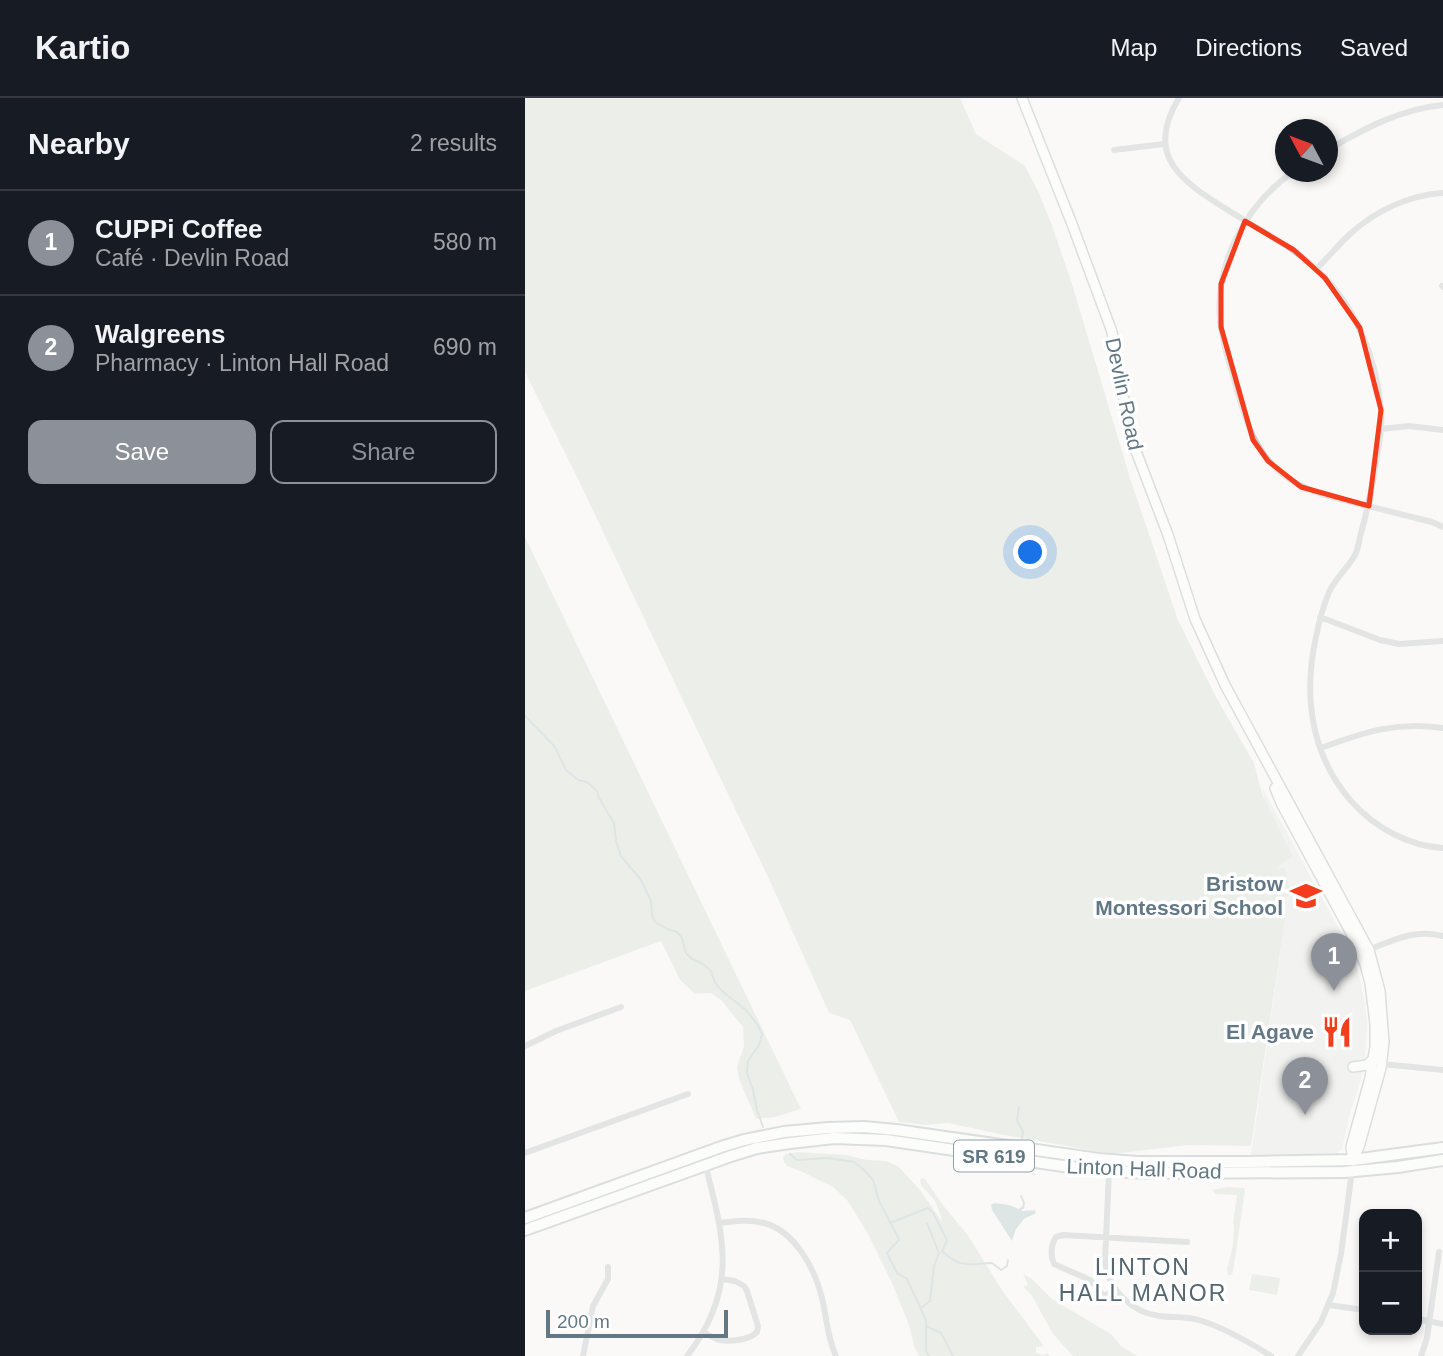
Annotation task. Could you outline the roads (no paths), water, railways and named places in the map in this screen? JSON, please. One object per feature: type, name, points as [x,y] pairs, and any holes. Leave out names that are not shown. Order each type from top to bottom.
[{"type":"main road","name":"Devlin Road","points":[[1022,98],[1111,329],[1133,446],[1168,535],[1187,598],[1209,653],[1266,763],[1281,803],[1377,978],[1383,1017],[1382,1064],[1353,1166]]},
{"type":"main road","name":"Devlin Road","points":[[1353,1166],[1352,1140],[1374,1058],[1375,1023],[1365,952]]},
{"type":"main road","points":[[1368,1085],[1364,1075],[1353,1067],[1367,1065],[1374,1058]]},
{"type":"main road","name":"Linton Hall Road","points":[[525,1230],[704,1159],[733,1143],[784,1132],[828,1128],[864,1127],[907,1131],[1099,1159],[1137,1162],[1353,1166],[1443,1149]]},
{"type":"main road","name":"Linton Hall Road","points":[[525,1218],[704,1159],[834,1138],[886,1140],[1057,1166],[1147,1173],[1443,1160]]},
{"type":"street","points":[[1179,98],[1171,110],[1164,144],[1177,172],[1196,190],[1294,250],[1316,270],[1344,302],[1360,328],[1369,351],[1377,376],[1381,410],[1381,429],[1369,506],[1356,554],[1339,574],[1320,617],[1309,683],[1311,719],[1327,764],[1340,788],[1360,811],[1385,830],[1412,841],[1443,848]]},
{"type":"street","points":[[1426,98],[1427,107]]},
{"type":"street","points":[[1338,144],[1371,125],[1427,107],[1443,105]]},
{"type":"street","points":[[1114,149],[1164,144]]},
{"type":"street","points":[[1280,182],[1245,221],[1226,262],[1221,284],[1219,304],[1226,353],[1244,416],[1254,440],[1268,461],[1301,487],[1443,527]]},
{"type":"street","points":[[1316,270],[1350,234],[1369,219],[1408,199],[1443,193]]},
{"type":"street","points":[[1381,429],[1409,426],[1443,429]]},
{"type":"street","points":[[1320,617],[1380,640],[1399,644],[1443,641]]},
{"type":"street","points":[[1321,748],[1391,726],[1443,727]]},
{"type":"street","points":[[1365,952],[1411,934],[1443,936]]},
{"type":"street","points":[[525,1046],[556,1031],[621,1007]]},
{"type":"street","points":[[1382,1064],[1443,1070]]},
{"type":"street","points":[[525,1153],[688,1094]]},
{"type":"street","points":[[687,1356],[703,1332],[715,1305],[722,1279],[720,1223],[704,1159]]},
{"type":"street","points":[[1298,1356],[1329,1305],[1341,1254],[1353,1166]]},
{"type":"street","points":[[1109,1171],[1105,1262],[1106,1273],[1115,1291],[1128,1303],[1149,1314],[1163,1317],[1184,1316],[1212,1324],[1241,1337],[1271,1356]]},
{"type":"street","points":[[720,1223],[762,1222],[780,1230],[793,1242],[802,1253],[818,1286],[829,1339],[836,1356]]},
{"type":"street","points":[[1115,1291],[1102,1294],[1090,1280],[1054,1264],[1053,1241],[1059,1235],[1187,1242]]},
{"type":"street","points":[[1422,1356],[1430,1321],[1439,1252]]},
{"type":"street","points":[[583,1356],[593,1306],[608,1279],[608,1267]]},
{"type":"street","points":[[703,1332],[716,1339],[728,1340],[752,1337],[757,1332],[758,1326],[747,1291],[740,1283],[722,1279]]},
{"type":"street","points":[[1329,1305],[1359,1309]]},
{"type":"street","points":[[1422,1320],[1443,1324]]},
{"type":"waterway","points":[[525,716],[555,747],[566,770],[597,791],[614,823],[621,856],[641,880],[651,901],[655,922],[677,932],[682,938],[686,953],[711,971],[715,983],[746,1010],[757,1024],[762,1034],[759,1045],[748,1061],[747,1073],[763,1127]]},
{"type":"waterway","points":[[1019,1107],[1017,1121],[1023,1131],[1022,1138]]},
{"type":"waterway","points":[[790,1154],[797,1160],[828,1158],[854,1162],[873,1180],[879,1201],[899,1239],[887,1253],[897,1273],[907,1279],[926,1320],[926,1351],[929,1356]]},
{"type":"waterway","points":[[1020,1209],[1024,1203],[1021,1196]]},
{"type":"waterway","points":[[890,1223],[928,1208],[947,1240],[942,1252]]},
{"type":"waterway","points":[[921,1308],[930,1301],[934,1266],[939,1253],[927,1223]]},
{"type":"waterway","points":[[943,1252],[961,1263],[992,1263],[1001,1270],[1007,1266],[1008,1260]]},
{"type":"waterway","points":[[928,1327],[941,1333],[953,1356]]},
{"type":"place","name":"Bristow Montessori School","points":[[1306,896]]},
{"type":"place","name":"CUPPi Coffee","points":[[1334,991]]},
{"type":"place","name":"El Agave","points":[[1337,1032]]},
{"type":"place","name":"Walgreens","points":[[1305,1115]]},
{"type":"district","name":"LINTON HALL MANOR","points":[[1143,1280]]}]
